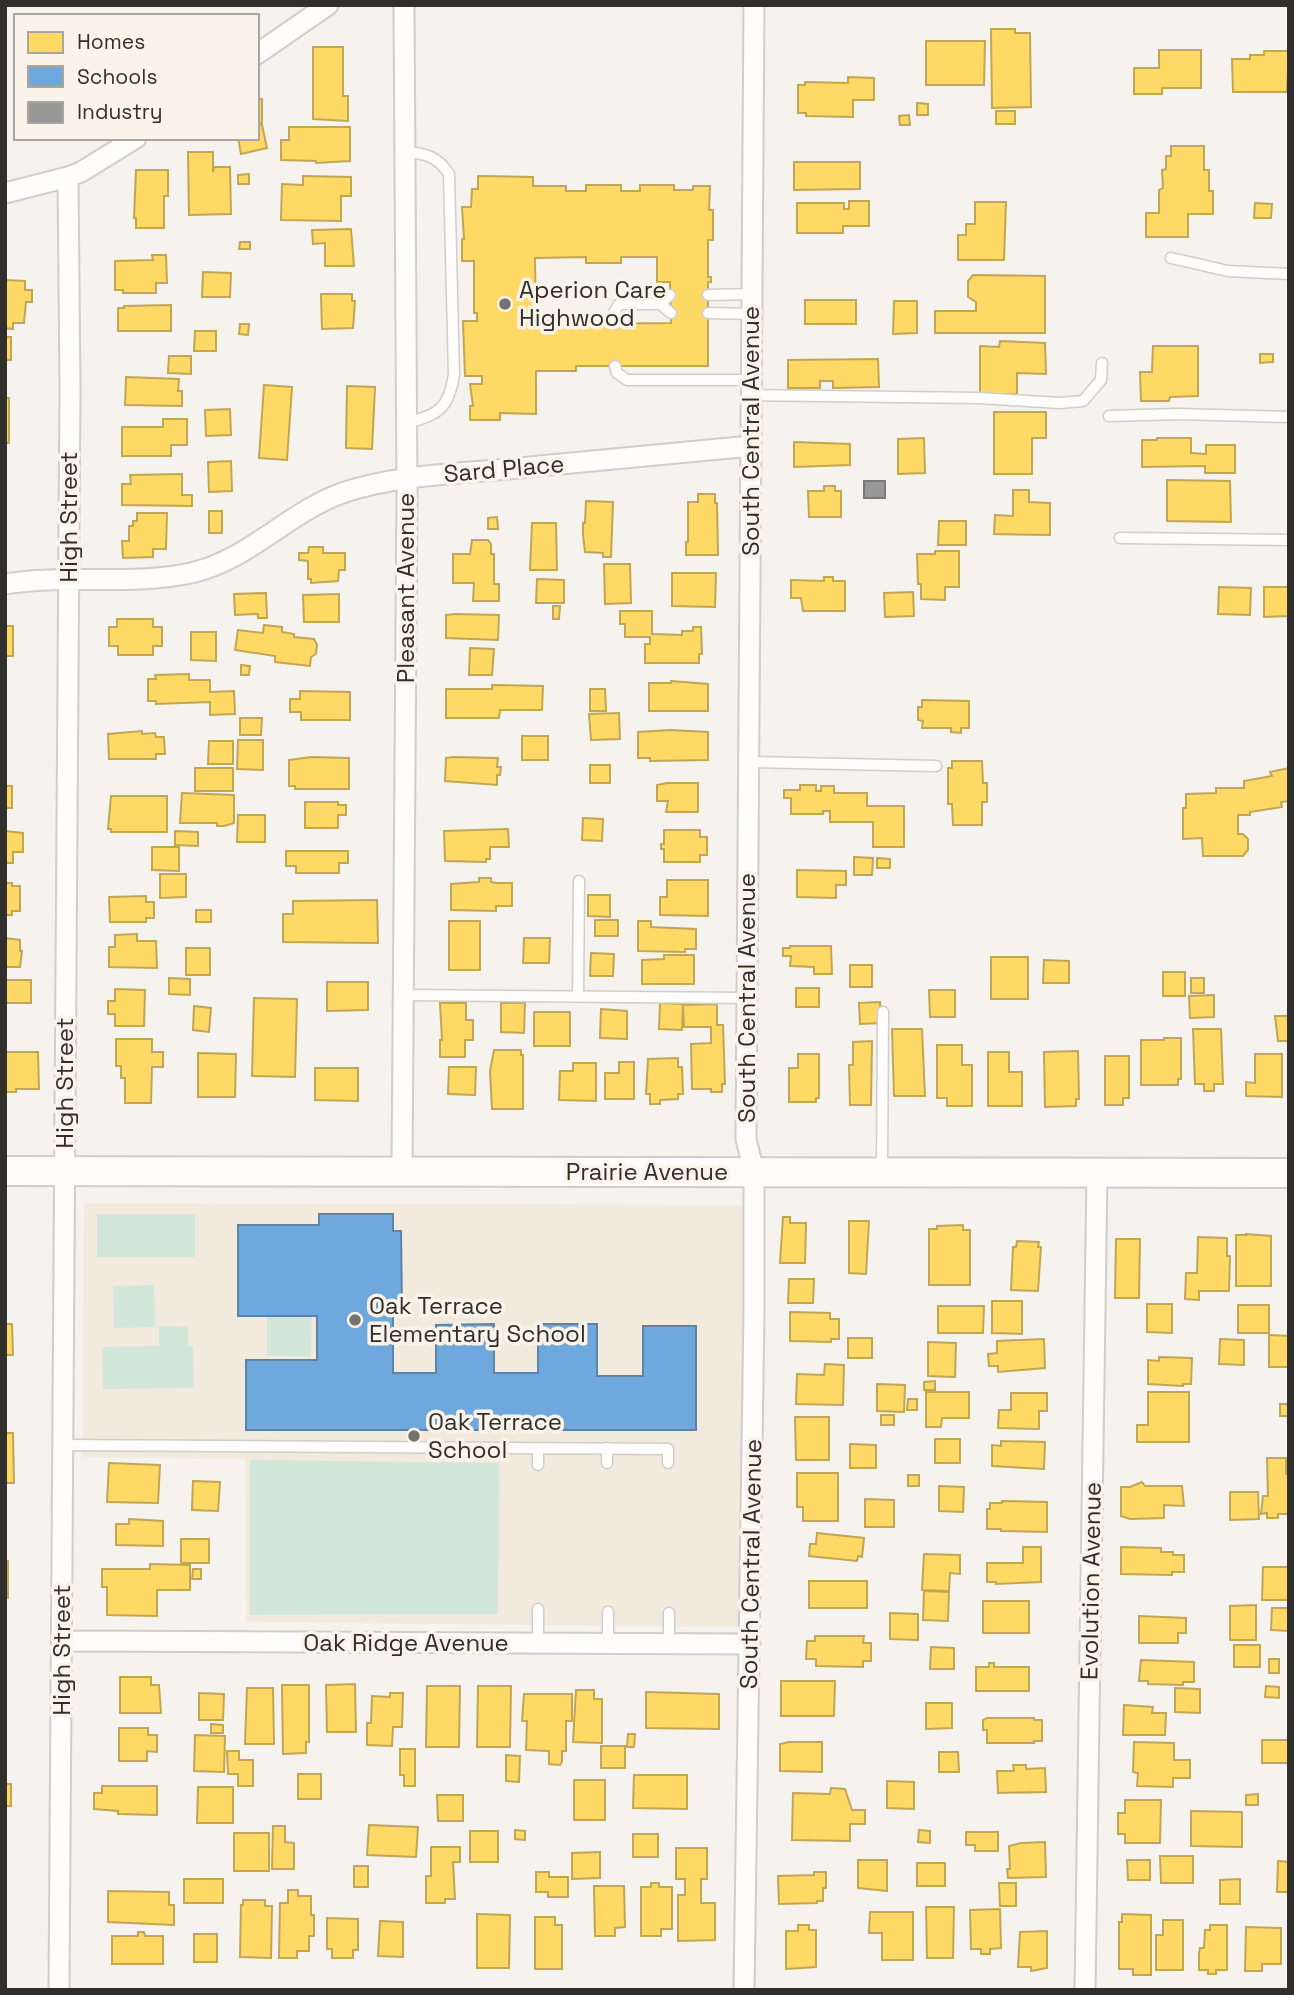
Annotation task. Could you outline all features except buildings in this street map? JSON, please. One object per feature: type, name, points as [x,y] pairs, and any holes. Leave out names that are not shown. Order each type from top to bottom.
[{"type":"main road","name":"Prairie Avenue","points":[[5,1171],[1289,1173]]},
{"type":"street","points":[[259,53],[328,5]]},
{"type":"street","name":"Pleasant Avenue","points":[[402,1171],[407,478],[404,5]]},
{"type":"street","name":"South Central Avenue","points":[[744,1990],[754,1311],[754,1172],[746,1139],[754,5]]},
{"type":"street","points":[[5,193],[68,177],[133,140]]},
{"type":"street","name":"High Street","points":[[59,1990],[70,389],[68,177]]},
{"type":"street","name":"Sard Place","points":[[5,583],[69,579],[149,579],[193,573],[232,558],[303,512],[345,492],[407,478],[751,446]]},
{"type":"street","name":"Evolution Avenue","points":[[1085,1990],[1097,1173]]},
{"type":"street","name":"Oak Ridge Avenue","points":[[63,1642],[750,1644]]},
{"type":"lane","points":[[405,152],[423,153],[441,162],[449,174],[454,374],[451,394],[442,409],[429,418],[406,423]]},
{"type":"lane","points":[[1171,258],[1228,271],[1289,274]]},
{"type":"lane","points":[[660,304],[670,295]]},
{"type":"lane","points":[[708,295],[752,304]]},
{"type":"lane","points":[[615,324],[615,311],[619,304],[660,304],[671,313]]},
{"type":"lane","points":[[708,313],[752,304]]},
{"type":"lane","points":[[615,366],[617,373],[627,380],[1059,403],[1083,401],[1101,380],[1102,363]]},
{"type":"lane","points":[[1109,416],[1178,414],[1289,417]]},
{"type":"lane","points":[[1120,538],[1289,540]]},
{"type":"lane","points":[[749,762],[936,766]]},
{"type":"lane","points":[[578,996],[579,881]]},
{"type":"lane","points":[[403,995],[747,998]]},
{"type":"lane","points":[[883,1012],[883,1172]]},
{"type":"lane","points":[[63,1446],[668,1448],[668,1463]]},
{"type":"lane","points":[[538,1448],[538,1465]]},
{"type":"lane","points":[[607,1448],[607,1463]]},
{"type":"lane","points":[[538,1609],[538,1643]]},
{"type":"lane","points":[[608,1612],[608,1643]]},
{"type":"lane","points":[[669,1613],[669,1643]]},
{"type":"shaded area","name":"Oak Terrace School","points":[[84,1203],[745,1205],[743,1627],[246,1622],[245,1459],[83,1457]]},
{"type":"green space","points":[[97,1214],[195,1214],[195,1257],[97,1257]]},
{"type":"green space","points":[[154,1285],[155,1327],[114,1328],[113,1286]]},
{"type":"green space","points":[[267,1314],[312,1314],[311,1357],[267,1356]]},
{"type":"green space","points":[[159,1326],[188,1327],[188,1346],[193,1346],[194,1388],[103,1389],[102,1347],[159,1346]]},
{"type":"green space","points":[[250,1460],[499,1463],[498,1614],[250,1615]]},
{"type":"place","name":"Aperion Care Highwood","points":[[505,304]]},
{"type":"place","name":"Oak Terrace Elementary School","points":[[355,1320]]},
{"type":"place","name":"Oak Terrace School","points":[[414,1436]]}]
